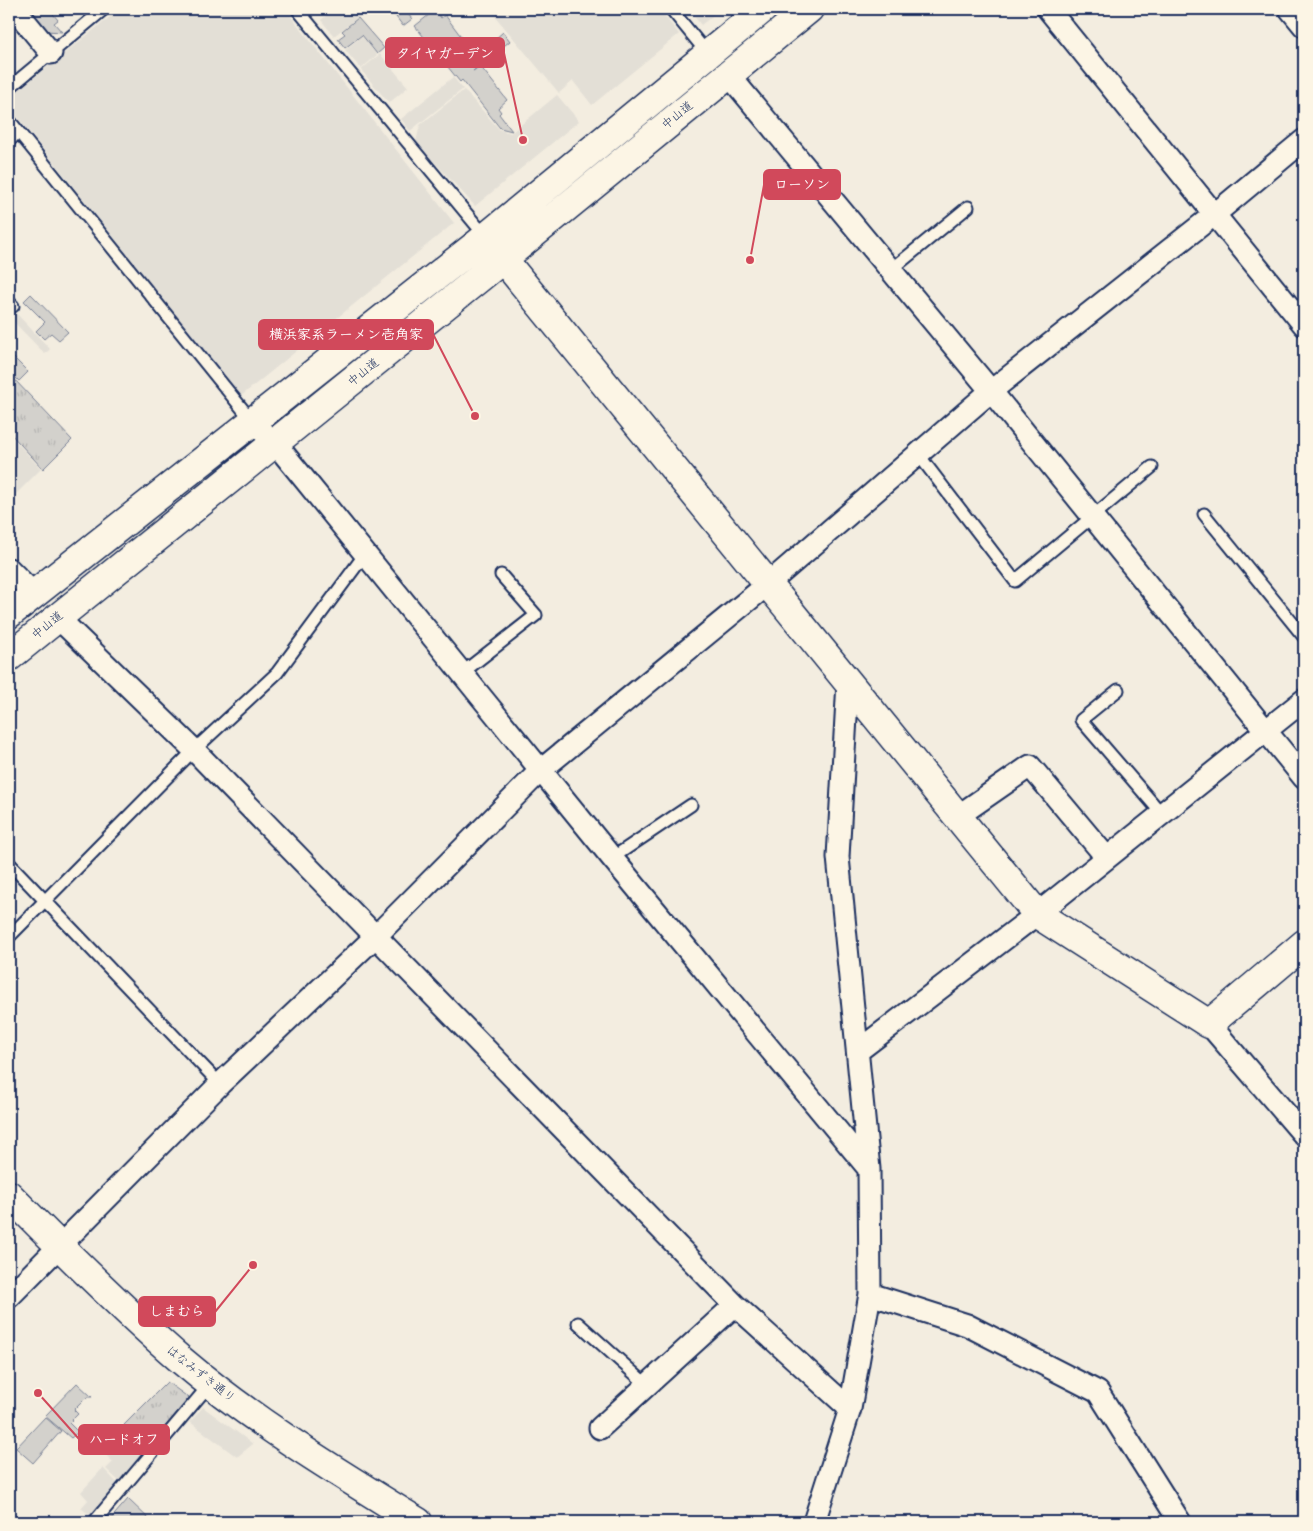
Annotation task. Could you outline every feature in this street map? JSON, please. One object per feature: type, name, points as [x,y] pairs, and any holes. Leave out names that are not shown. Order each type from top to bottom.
[{"type":"main road","points":[[9,614],[486,237],[707,53],[763,9]]},
{"type":"main road","name":"中山道","points":[[9,657],[503,259],[809,9]]},
{"type":"main road","points":[[503,259],[1038,914],[1209,1024],[1304,944]]},
{"type":"main road","name":"はなみずき通り","points":[[9,1195],[132,1316],[182,1361],[278,1433],[402,1518]]},
{"type":"street","points":[[15,9],[51,53]]},
{"type":"street","points":[[1048,9],[1304,325]]},
{"type":"street","points":[[1290,9],[1304,26]]},
{"type":"street","points":[[728,74],[991,391],[1304,778]]},
{"type":"street","points":[[9,1297],[220,1084],[376,936],[541,770],[768,584],[991,391],[1215,214],[1304,140]]},
{"type":"street","points":[[486,237],[503,259]]},
{"type":"street","points":[[253,422],[275,443],[612,858],[870,1169]]},
{"type":"street","points":[[9,569],[34,594]]},
{"type":"street","points":[[57,617],[194,750],[734,1305],[850,1409]]},
{"type":"street","points":[[814,1522],[850,1409],[870,1294],[870,1169],[838,857],[848,682]]},
{"type":"street","points":[[858,1052],[1038,914],[1304,700]]},
{"type":"street","points":[[958,816],[1030,766],[1107,858]]},
{"type":"street","points":[[1209,1024],[1304,1134]]},
{"type":"street","points":[[870,1294],[967,1325],[1098,1392],[1180,1522]]},
{"type":"street","points":[[600,1428],[734,1305]]},
{"type":"lane","points":[[9,88],[104,9]]},
{"type":"lane","points":[[297,9],[486,237]]},
{"type":"lane","points":[[671,9],[707,53]]},
{"type":"lane","points":[[9,120],[253,422]]},
{"type":"lane","points":[[9,141],[18,132]]},
{"type":"lane","points":[[891,270],[968,207]]},
{"type":"lane","points":[[918,454],[1015,581],[1152,467]]},
{"type":"lane","points":[[1204,514],[1304,637]]},
{"type":"lane","points":[[9,937],[194,750],[278,673],[365,554]]},
{"type":"lane","points":[[462,673],[536,616],[501,575]]},
{"type":"lane","points":[[1118,690],[1081,720],[1162,814]]},
{"type":"lane","points":[[612,858],[691,805]]},
{"type":"lane","points":[[9,863],[220,1084]]},
{"type":"lane","points":[[578,1323],[647,1385]]},
{"type":"lane","points":[[94,1522],[212,1382]]},
{"type":"shaded area","points":[[120,9],[285,9],[454,223],[241,396],[11,109],[12,95]]},
{"type":"shaded area","points":[[335,9],[369,9],[334,36],[321,20]]},
{"type":"shaded area","points":[[489,9],[659,9],[679,34],[592,105],[573,81],[559,93]]},
{"type":"shaded area","points":[[688,9],[721,9],[701,25]]},
{"type":"shaded area","points":[[362,36],[377,55],[361,69],[345,50]]},
{"type":"shaded area","points":[[380,54],[408,87],[389,103],[361,70]]},
{"type":"shaded area","points":[[453,77],[463,89],[410,131],[401,119]]},
{"type":"shaded area","points":[[464,90],[500,130],[511,133],[557,95],[579,121],[475,206],[416,142],[420,125]]},
{"type":"shaded area","points":[[15,312],[50,349],[45,354],[9,317]]},
{"type":"shaded area","points":[[9,434],[41,469],[9,501]]},
{"type":"shaded area","points":[[203,1407],[253,1444],[237,1457],[190,1422]]},
{"type":"shaded area","points":[[129,1433],[145,1450],[120,1482],[106,1469],[113,1462],[99,1448],[105,1442],[114,1449]]},
{"type":"shaded area","points":[[103,1468],[117,1483],[91,1516],[81,1508],[88,1500],[81,1492]]},
{"type":"green space","points":[[28,9],[41,9],[44,12],[49,9],[58,20],[54,23],[62,32],[46,31]]},
{"type":"green space","points":[[390,9],[404,9],[412,19],[403,26]]},
{"type":"green space","points":[[435,10],[441,18],[445,15],[463,39],[458,43],[475,64],[498,45],[494,40],[503,32],[510,41],[473,71],[480,66],[507,100],[498,108],[501,112],[499,114],[512,131],[500,128],[462,80],[460,82],[415,26]]},
{"type":"green space","points":[[358,18],[384,48],[377,54],[362,35],[345,48],[338,39],[345,34],[342,31]]},
{"type":"green space","points":[[31,294],[68,332],[59,340],[51,333],[44,339],[36,331],[45,322],[24,301]]},
{"type":"green space","points":[[9,353],[28,372],[19,381],[9,371]]},
{"type":"green space","points":[[13,378],[72,440],[43,469],[9,432],[9,382]]},
{"type":"green space","points":[[167,1382],[189,1398],[146,1449],[124,1425]]},
{"type":"green space","points":[[77,1383],[92,1397],[87,1397],[74,1410],[78,1414],[69,1423],[78,1432],[71,1438],[45,1416]]},
{"type":"green space","points":[[45,1417],[61,1431],[33,1463],[16,1448]]},
{"type":"green space","points":[[128,1499],[152,1522],[108,1522]]},
{"type":"place","name":"タイヤガーデン","points":[[523,140]]},
{"type":"place","name":"ローソン","points":[[750,260]]},
{"type":"place","name":"横浜家系ラーメン壱角家","points":[[475,416]]},
{"type":"place","name":"しまむら","points":[[253,1265]]},
{"type":"place","name":"ハードオフ","points":[[38,1393]]}]
